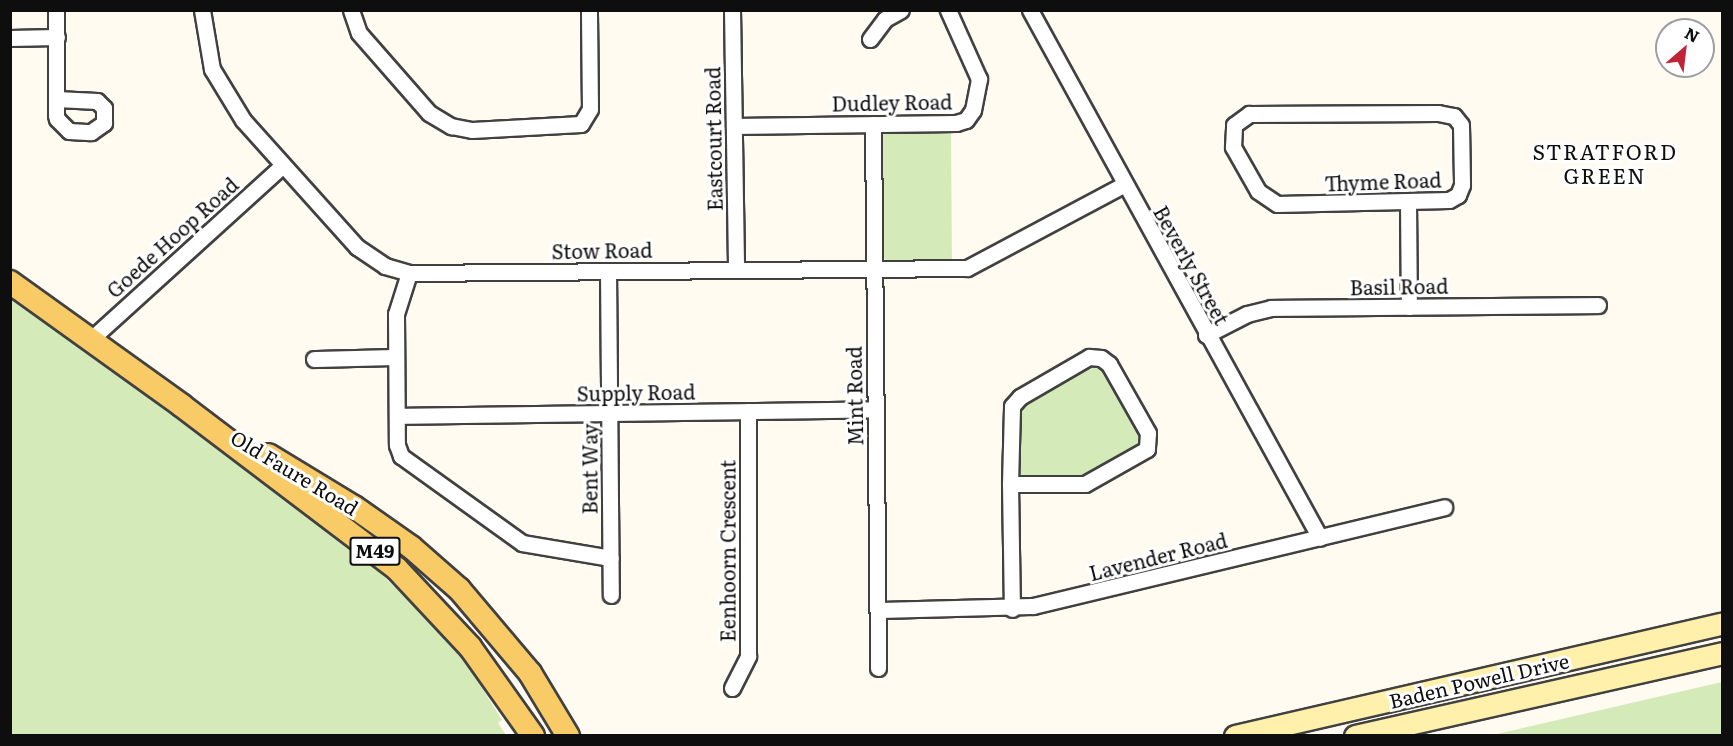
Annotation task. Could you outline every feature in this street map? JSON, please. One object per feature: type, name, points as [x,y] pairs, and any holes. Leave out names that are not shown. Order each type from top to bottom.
[{"type":"main road","name":"Old Faure Road","points":[[10,282],[181,405],[397,569],[471,647],[533,735]]},
{"type":"main road","name":"Old Faure Road","points":[[181,405],[301,474],[411,547],[459,589],[496,629],[530,673],[568,735]]},
{"type":"main road","name":"Baden Powell Drive","points":[[1235,735],[1722,624]]},
{"type":"main road","name":"Baden Powell Drive","points":[[1355,735],[1722,653]]},
{"type":"street","points":[[56,10],[56,99]]},
{"type":"street","name":"Stow Road","points":[[202,10],[207,56],[215,76],[237,112],[282,166],[357,247],[385,266],[409,273],[736,268],[954,269],[979,265],[1123,185]]},
{"type":"street","points":[[351,10],[359,33],[429,113],[451,126],[472,130],[581,124],[590,108],[589,10]]},
{"type":"street","name":"Eastcourt Road","points":[[732,10],[736,268]]},
{"type":"street","points":[[870,39],[885,19],[901,10]]},
{"type":"street","name":"Dudley Road","points":[[734,126],[956,123],[972,114],[979,90],[977,70],[948,10]]},
{"type":"street","name":"Beverly Street","points":[[1030,10],[1123,185],[1320,538]]},
{"type":"street","points":[[10,38],[57,37]]},
{"type":"street","name":"Thyme Road","points":[[1249,114],[1454,116],[1461,125],[1463,152],[1458,195],[1449,200],[1408,202],[1277,204],[1258,191],[1233,147],[1234,125],[1249,114]]},
{"type":"street","name":"Mint Road","points":[[873,124],[878,668]]},
{"type":"street","name":"Goede Hoop Road","points":[[90,340],[282,166]]},
{"type":"street","points":[[1408,202],[1409,307]]},
{"type":"street","name":"Bent Way","points":[[608,271],[611,595]]},
{"type":"street","points":[[409,273],[396,314],[397,445],[405,461],[514,538],[529,545],[611,558]]},
{"type":"street","name":"Basil Road","points":[[1206,335],[1259,310],[1598,304]]},
{"type":"street","points":[[314,359],[396,357]]},
{"type":"street","points":[[1010,484],[1084,484],[1147,449],[1148,433],[1105,360],[1089,357],[1015,401],[1010,412],[1010,484],[1012,609]]},
{"type":"street","name":"Supply Road","points":[[397,416],[876,408]]},
{"type":"street","name":"Eenhoorn Crescent","points":[[732,688],[748,656],[748,411]]},
{"type":"street","name":"Lavender Road","points":[[878,610],[1012,609],[1110,590],[1444,507]]},
{"type":"green space","points":[[951,129],[952,263],[887,262],[881,253],[880,138],[889,130]]},
{"type":"green space","points":[[10,297],[357,550],[459,651],[502,720],[498,723],[506,735],[11,735]]},
{"type":"green space","points":[[1091,364],[1102,365],[1142,436],[1141,446],[1085,477],[1022,478],[1017,472],[1018,406]]},
{"type":"green space","points":[[1722,682],[1722,735],[1493,735]]},
{"type":"district","name":"STRATFORD GREEN","points":[[1605,163]]}]
